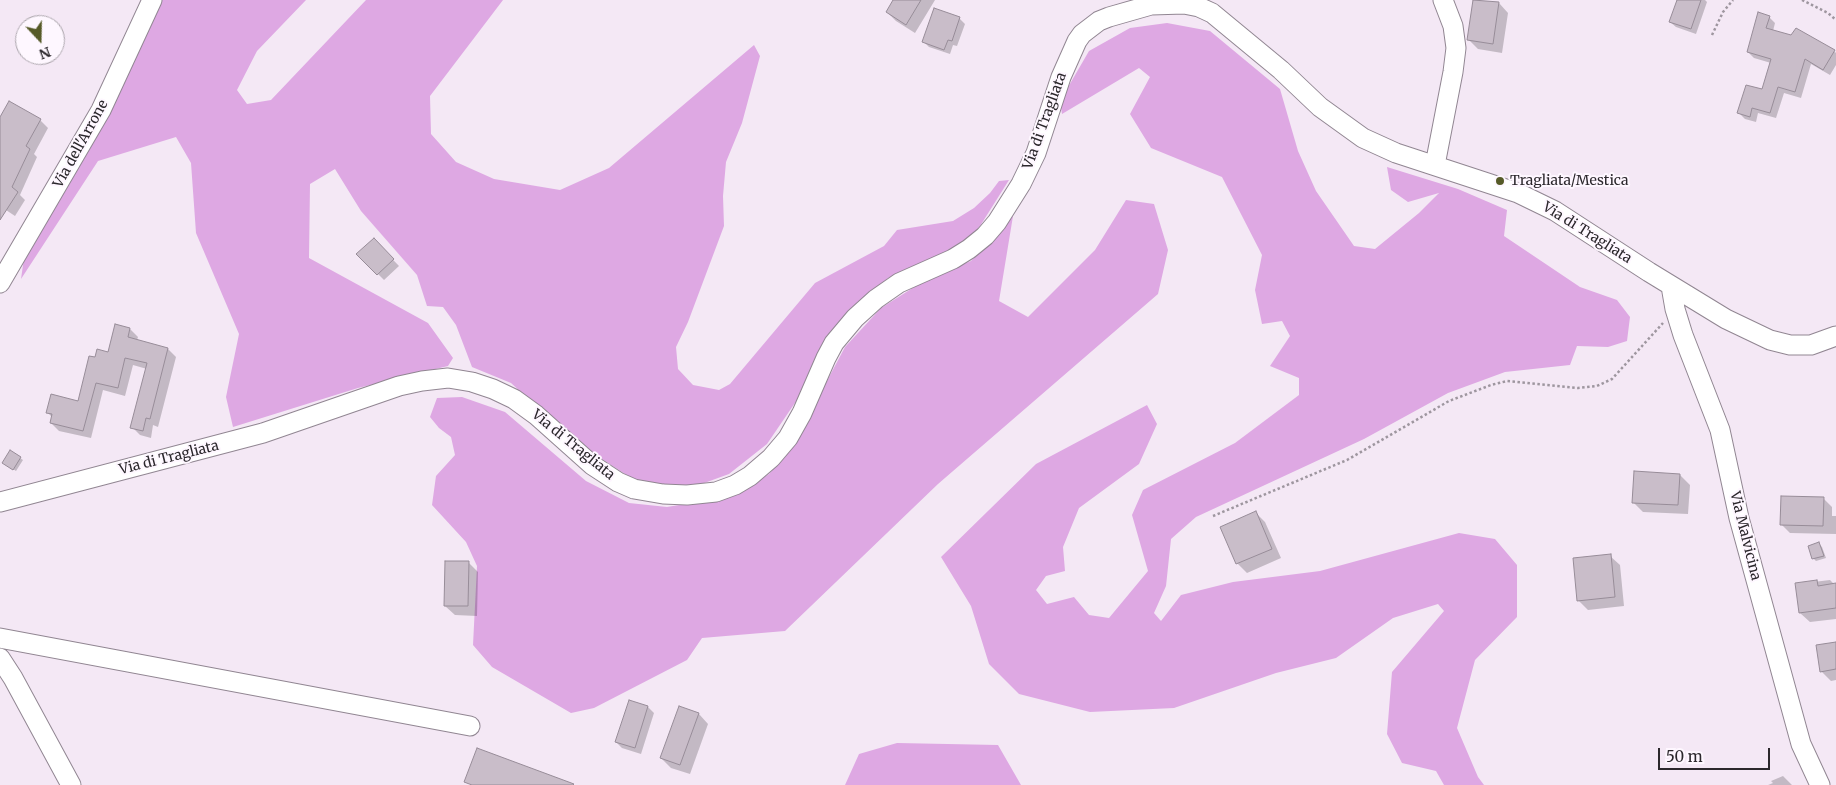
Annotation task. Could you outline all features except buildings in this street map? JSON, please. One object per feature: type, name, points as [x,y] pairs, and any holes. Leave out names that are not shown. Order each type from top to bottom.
[{"type":"street","name":"Via dell'Arrone","points":[[0,283],[101,110],[152,0]]},
{"type":"street","points":[[1435,165],[1456,48],[1453,26],[1444,0]]},
{"type":"street","name":"Via di Tragliata","points":[[0,502],[263,433],[399,386],[448,378],[478,383],[514,400],[536,415],[592,465],[618,482],[634,489],[662,494],[687,495],[716,492],[735,485],[750,476],[771,458],[788,438],[802,413],[834,343],[855,318],[887,290],[953,260],[985,236],[1022,184],[1036,152],[1061,78],[1082,34],[1099,22],[1144,6],[1168,3],[1198,7],[1212,13],[1281,70],[1320,107],[1363,138],[1396,153],[1518,193],[1555,211],[1726,319],[1780,343],[1795,346],[1811,345],[1836,336]]},
{"type":"street","name":"Via Malvicina","points":[[1671,286],[1675,309],[1686,344],[1720,430],[1739,518],[1801,744],[1820,785]]},
{"type":"street","points":[[0,638],[470,726]]},
{"type":"street","points":[[0,658],[22,694],[71,785]]},
{"type":"path","points":[[1712,35],[1723,12],[1733,0]]},
{"type":"path","points":[[1802,0],[1828,13],[1836,20]]},
{"type":"path","points":[[1213,516],[1347,460],[1449,401],[1491,385],[1507,381],[1578,388],[1597,386],[1612,379],[1675,309]]},
{"type":"shaded area","points":[[159,0],[306,0],[257,51],[237,90],[247,104],[271,100],[366,0],[503,0],[430,96],[431,134],[456,162],[494,179],[560,190],[609,168],[754,45],[760,56],[742,123],[726,162],[723,196],[724,226],[688,322],[676,347],[678,369],[693,385],[719,390],[730,384],[815,283],[884,246],[897,230],[953,221],[974,208],[990,193],[999,181],[1009,180],[975,234],[949,253],[888,278],[842,320],[799,397],[767,444],[729,474],[696,486],[642,485],[574,441],[511,383],[472,367],[456,325],[443,307],[427,306],[417,275],[361,211],[335,169],[310,184],[309,258],[428,323],[453,358],[448,366],[358,388],[233,427],[226,397],[239,334],[196,233],[191,163],[176,137],[98,161],[21,279],[25,251]]},
{"type":"shaded area","points":[[1167,23],[1210,31],[1280,89],[1298,151],[1316,191],[1354,246],[1375,249],[1419,213],[1439,193],[1408,202],[1391,190],[1387,167],[1458,189],[1507,210],[1504,236],[1580,287],[1617,300],[1630,317],[1627,341],[1608,347],[1577,346],[1570,365],[1505,372],[1448,393],[1364,439],[1196,517],[1171,539],[1166,586],[1154,613],[1161,621],[1181,595],[1233,582],[1320,571],[1459,533],[1495,539],[1517,565],[1517,617],[1475,660],[1457,728],[1478,777],[1484,785],[1444,785],[1436,771],[1402,763],[1387,734],[1392,672],[1444,611],[1438,604],[1393,618],[1336,658],[1276,673],[1174,708],[1090,712],[1019,694],[989,664],[971,606],[941,557],[1036,464],[1147,405],[1157,424],[1139,464],[1079,508],[1063,547],[1065,571],[1046,576],[1036,590],[1047,604],[1074,597],[1089,615],[1109,618],[1148,571],[1132,515],[1143,490],[1235,443],[1299,395],[1299,378],[1270,366],[1290,336],[1282,321],[1262,324],[1255,290],[1262,255],[1222,177],[1151,148],[1130,114],[1150,77],[1139,68],[1062,114],[1060,101],[1089,51],[1130,28]]},
{"type":"shaded area","points":[[1126,200],[1154,204],[1168,250],[1158,294],[938,484],[785,631],[702,638],[687,660],[594,708],[571,713],[492,667],[473,645],[477,566],[466,542],[432,505],[436,476],[455,455],[451,437],[439,428],[430,417],[437,398],[462,397],[505,412],[586,481],[629,503],[667,507],[734,496],[769,474],[793,445],[845,347],[881,308],[927,279],[971,261],[1013,216],[999,301],[1028,317],[1095,250]]},
{"type":"shaded area","points":[[897,743],[998,745],[1021,785],[845,785],[859,754]]},
{"type":"place","name":"Tragliata/Mestica","points":[[1500,181]]}]
